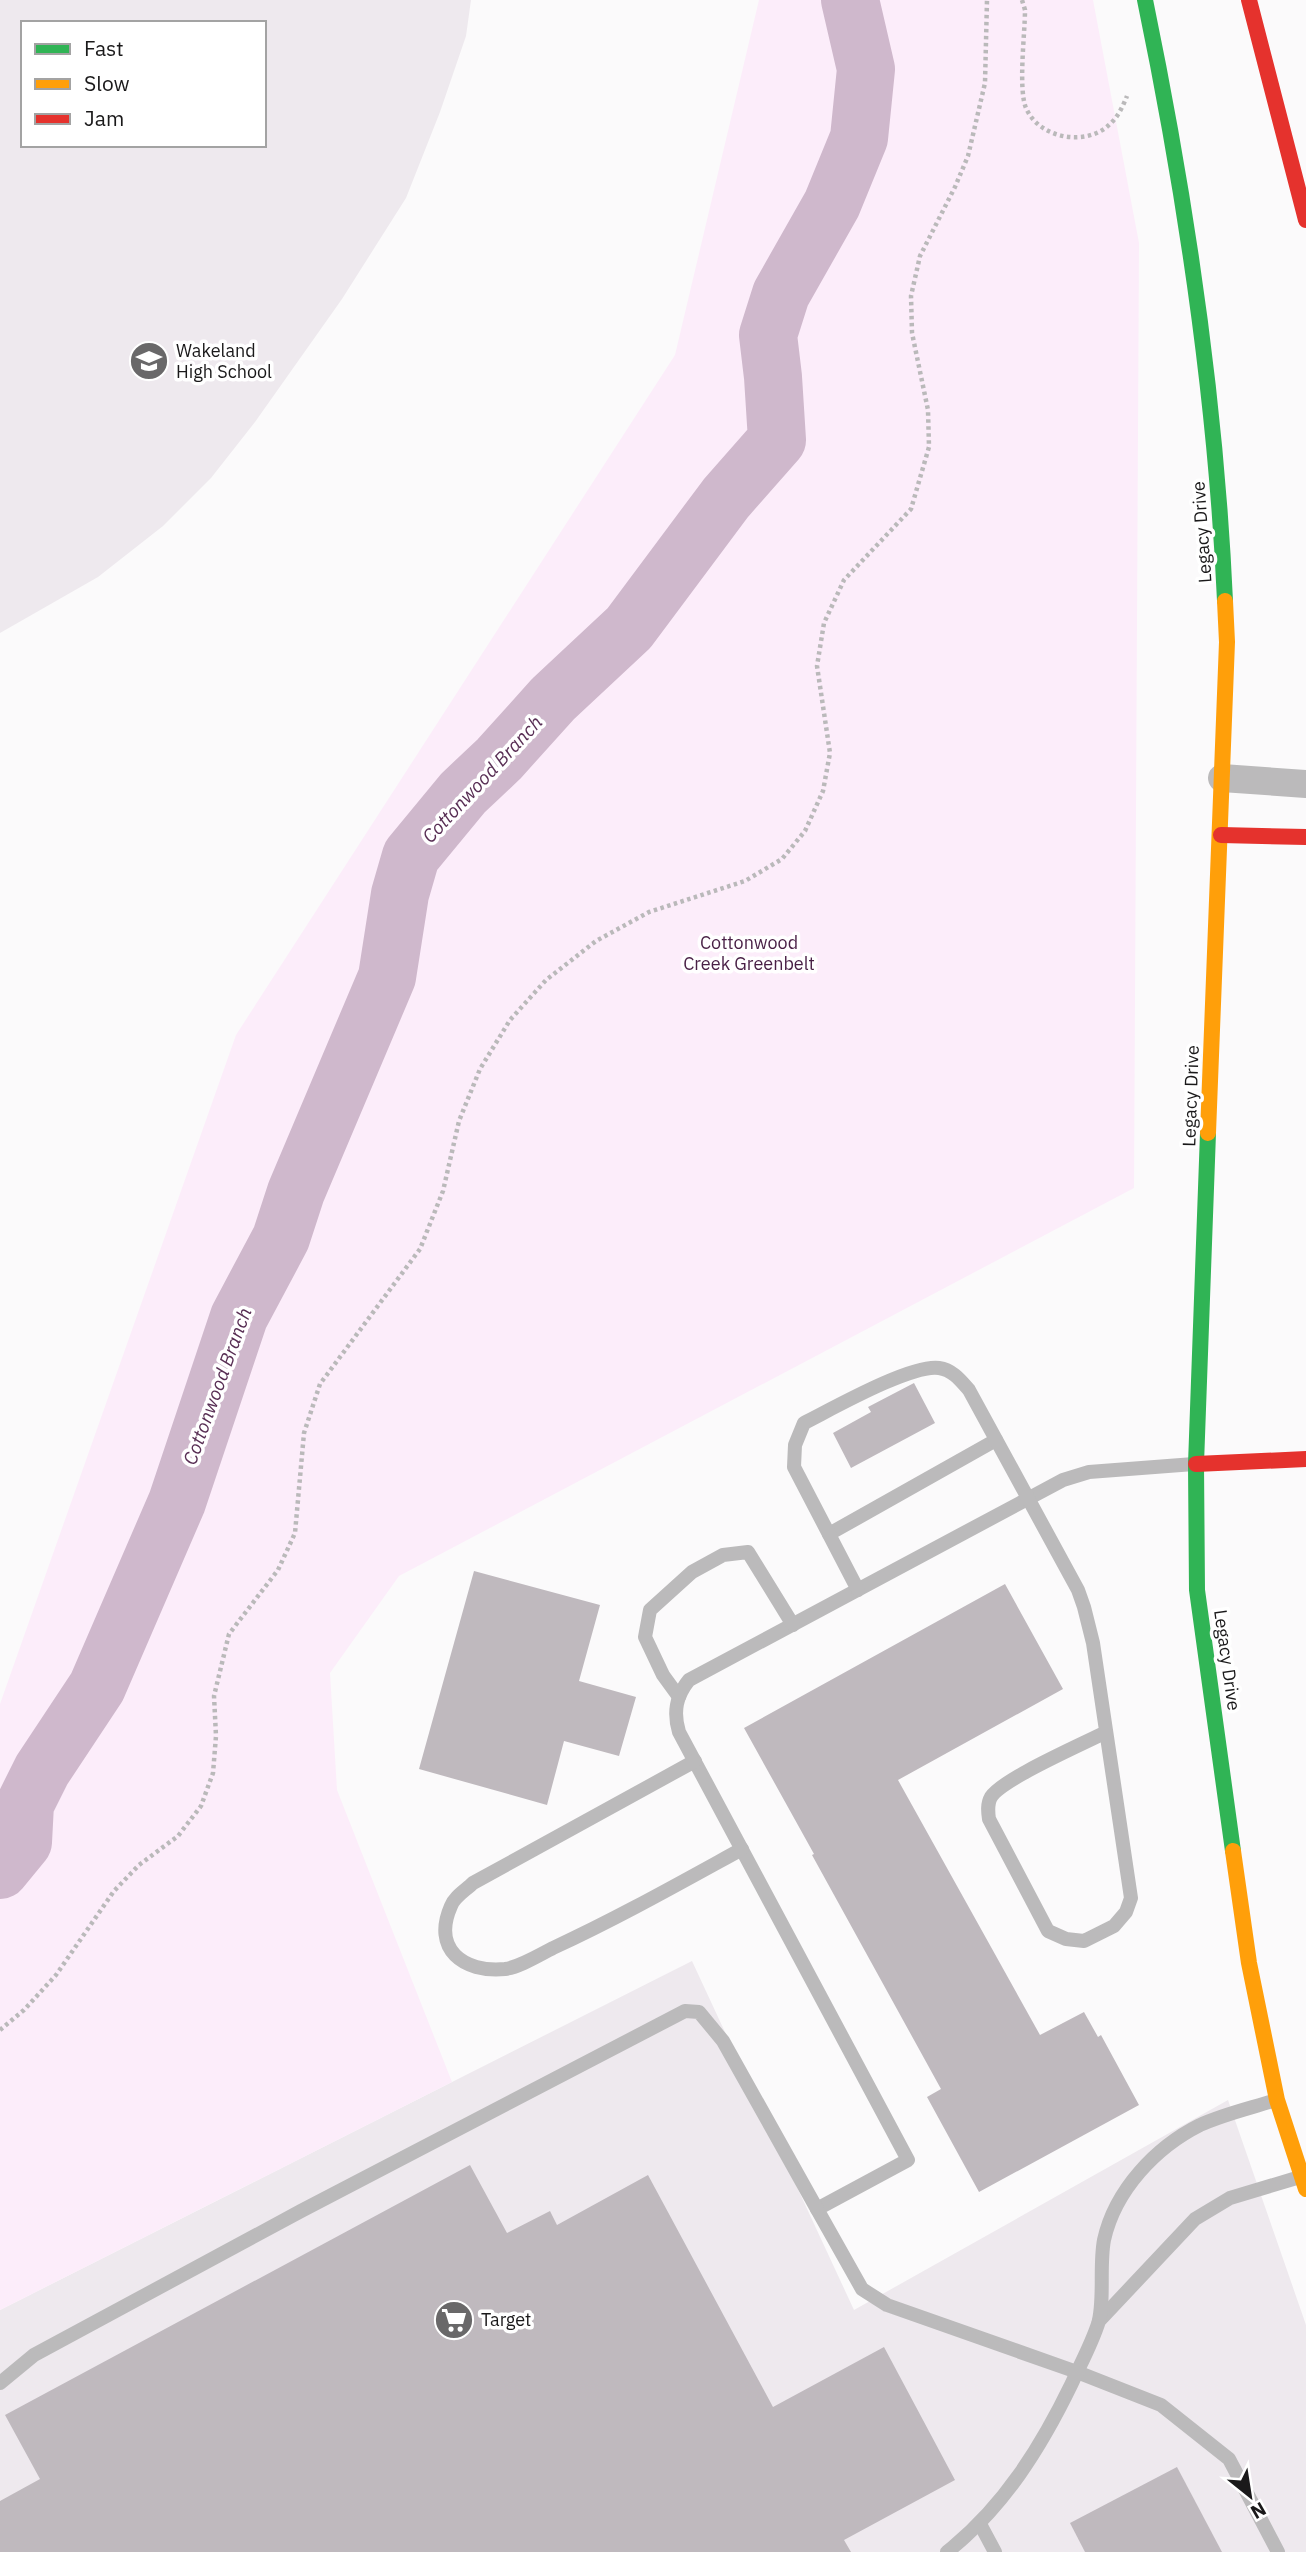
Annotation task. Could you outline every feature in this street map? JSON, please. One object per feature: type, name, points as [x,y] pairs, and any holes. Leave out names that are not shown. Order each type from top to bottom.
[{"type":"main road","name":"Legacy Drive","points":[[1145,0],[1184,210],[1203,331],[1224,546],[1227,642],[1196,1464],[1197,1590],[1250,1963],[1278,2100],[1304,2181]]},
{"type":"main road","points":[[1249,0],[1306,220]]},
{"type":"main road","points":[[1221,835],[1306,837]]},
{"type":"main road","points":[[1196,1464],[1306,1459]]},
{"type":"main road","points":[[1278,2100],[1297,2096]]},
{"type":"street","points":[[1222,778],[1306,784]]},
{"type":"lane","points":[[858,1590],[794,1467],[795,1445],[803,1423],[912,1372],[939,1368],[956,1375],[969,1390],[1078,1590],[1093,1643],[1106,1732],[1130,1898],[1126,1912],[1114,1926],[1084,1941],[1066,1939],[1048,1931],[989,1819],[987,1809],[991,1796],[1007,1783],[1106,1732]]},
{"type":"lane","points":[[829,1534],[996,1440]]},
{"type":"lane","points":[[817,2209],[908,2160],[695,1761],[675,1719],[678,1697],[689,1681],[1063,1480],[1089,1472],[1196,1464]]},
{"type":"lane","points":[[678,1697],[663,1675],[645,1637],[650,1610],[692,1572],[723,1555],[748,1552],[793,1625]]},
{"type":"lane","points":[[695,1761],[473,1883],[451,1903],[445,1926],[448,1946],[458,1960],[480,1969],[508,1969],[606,1924],[742,1849]]},
{"type":"lane","points":[[0,2383],[46,2348],[301,2211],[685,2011],[699,2012],[723,2041],[862,2288],[887,2305],[1077,2372],[1161,2405],[1229,2459],[1278,2552]]},
{"type":"lane","points":[[1099,2321],[1101,2264],[1109,2222],[1145,2165],[1177,2139],[1202,2124],[1278,2100]]},
{"type":"lane","points":[[947,2552],[980,2524],[1039,2446],[1077,2372],[1099,2321],[1195,2219],[1230,2198],[1304,2181]]},
{"type":"lane","points":[[980,2524],[995,2552]]},
{"type":"path","points":[[0,2030],[24,2010],[56,1975],[114,1891],[139,1865],[178,1836],[201,1805],[213,1773],[216,1736],[214,1696],[229,1634],[278,1570],[295,1533],[304,1433],[320,1384],[421,1249],[443,1191],[465,1108],[480,1069],[510,1020],[546,979],[596,941],[649,912],[745,881],[782,859],[805,831],[823,791],[830,753],[817,666],[824,623],[844,580],[911,509],[929,447],[928,410],[912,333],[911,296],[920,256],[968,156],[985,83],[987,0]]},
{"type":"path","points":[[1022,0],[1025,10],[1023,87],[1026,108],[1036,122],[1065,137],[1096,134],[1110,124],[1121,110],[1129,91]]},
{"type":"shaded area","name":"Wakeland High School","points":[[0,0],[471,0],[466,36],[406,198],[342,299],[255,422],[211,478],[163,526],[98,577],[0,633]]},
{"type":"shaded area","points":[[692,1961],[854,2310],[1228,2100],[1306,2325],[1306,2552],[0,2552],[0,2310]]},
{"type":"green space","name":"Cottonwood Creek Greenbelt","points":[[759,0],[1093,0],[1139,243],[1134,1188],[399,1576],[330,1673],[337,1790],[452,2082],[0,2310],[0,1704],[236,1035],[675,355]]},
{"type":"building","points":[[914,1383],[935,1423],[851,1468],[833,1433],[871,1412],[868,1407]]},
{"type":"building","points":[[474,1571],[600,1605],[579,1681],[636,1697],[619,1756],[564,1741],[547,1805],[419,1769]]},
{"type":"building","points":[[1005,1584],[1063,1689],[898,1780],[1040,2035],[1084,2012],[1098,2037],[1101,2035],[1139,2105],[979,2192],[927,2097],[941,2089],[744,1728]]},
{"type":"building","name":"Target","points":[[470,2165],[507,2233],[550,2211],[557,2225],[648,2175],[773,2407],[884,2347],[955,2480],[844,2540],[851,2552],[0,2552],[0,2501],[40,2479],[5,2415]]},
{"type":"building","points":[[1177,2467],[1222,2552],[1085,2552],[1070,2523]]},
{"type":"waterway","name":"Cottonwood Branch","points":[[0,1870],[23,1842],[25,1804],[42,1770],[97,1687],[177,1502],[239,1317],[281,1238],[296,1192],[387,977],[400,894],[411,856],[463,793],[499,759],[553,699],[629,628],[726,498],[777,440],[768,335],[781,294],[832,204],[859,138],[866,69],[850,0]]},
{"type":"traffic: fast","points":[[1145,0],[1174,149],[1207,374],[1225,601]]},
{"type":"traffic: fast","points":[[1208,1133],[1196,1464],[1197,1590],[1233,1851]]},
{"type":"traffic: slow","points":[[1208,1133],[1227,642],[1225,601]]},
{"type":"traffic: slow","points":[[1233,1851],[1249,1963],[1277,2100],[1306,2189]]},
{"type":"traffic: jam","points":[[1249,0],[1306,220]]},
{"type":"traffic: jam","points":[[1221,835],[1306,837]]},
{"type":"traffic: jam","points":[[1196,1464],[1306,1459]]},
{"type":"place","name":"Wakeland High School","points":[[149,361]]},
{"type":"place","name":"Target","points":[[454,2320]]}]
